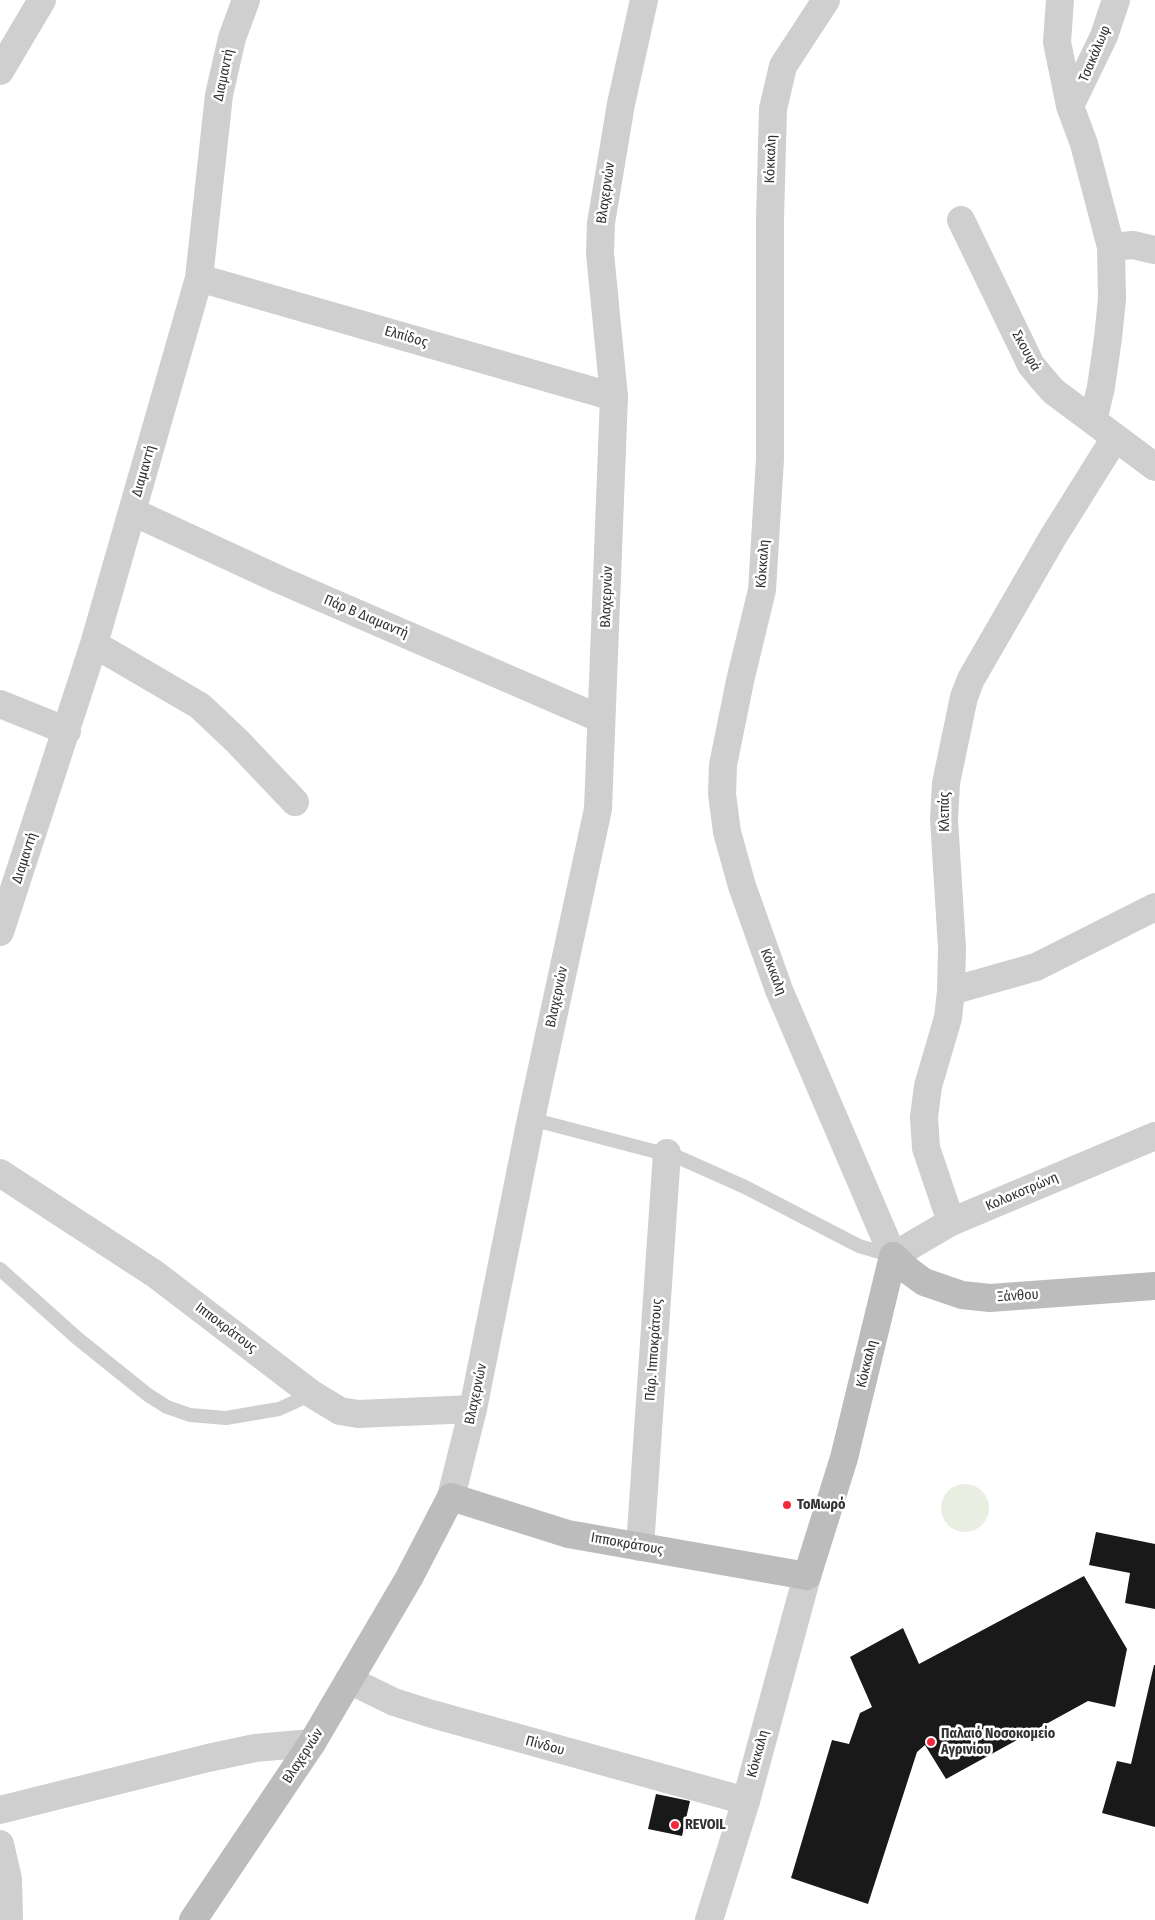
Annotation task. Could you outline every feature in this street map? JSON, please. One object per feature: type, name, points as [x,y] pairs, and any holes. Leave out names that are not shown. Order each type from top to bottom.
[{"type":"main road","name":"Ξάνθου","points":[[893,1256],[924,1282],[941,1290],[962,1295],[990,1298],[1155,1286]]},
{"type":"main road","name":"Κόκκαλη","points":[[807,1576],[844,1458],[893,1256]]},
{"type":"main road","name":"Ιπποκράτους","points":[[451,1497],[554,1530],[807,1576]]},
{"type":"main road","name":"Βλαχερνών","points":[[193,1920],[312,1743],[409,1578],[451,1497]]},
{"type":"street","points":[[0,70],[42,0]]},
{"type":"street","name":"Βλαχερνών","points":[[451,1497],[473,1409],[531,1119],[598,809],[614,397],[600,254],[600,223],[619,114],[644,0]]},
{"type":"street","name":"Κόκκαλη","points":[[826,0],[784,66],[773,109],[770,201],[770,450],[762,590],[727,746],[722,794],[726,832],[762,944],[893,1256]]},
{"type":"street","points":[[1060,0],[1057,42],[1070,106],[1084,144],[1111,247],[1112,299],[1108,338],[1101,387],[1093,421]]},
{"type":"street","name":"Τσακάλωφ","points":[[1070,106],[1087,75],[1116,0]]},
{"type":"street","name":"Διαμαντή","points":[[0,932],[94,644],[199,278],[219,95],[239,3]]},
{"type":"street","name":"Σκουφά","points":[[961,220],[1031,365],[1053,391],[1155,467]]},
{"type":"street","points":[[1111,247],[1133,246],[1155,250]]},
{"type":"street","name":"Ελπίδος","points":[[199,278],[614,397]]},
{"type":"street","name":"Κλεπάς","points":[[951,1222],[926,1148],[924,1117],[928,1086],[948,1018],[951,991],[952,948],[944,801],[964,697],[982,658],[1115,438]]},
{"type":"street","name":"Πάρ Β Διαμαντή","points":[[133,512],[278,579],[601,719]]},
{"type":"street","points":[[94,644],[200,706],[237,741],[295,802]]},
{"type":"street","points":[[0,704],[67,731]]},
{"type":"street","points":[[951,991],[1036,967],[1155,906]]},
{"type":"street","name":"Κολοκοτρώνη","points":[[893,1256],[951,1222],[1155,1136]]},
{"type":"street","name":"Πάρ. Ιπποκράτους","points":[[640,1547],[667,1154]]},
{"type":"street","name":"Ιπποκράτους","points":[[0,1173],[155,1274],[312,1394],[340,1411],[358,1414],[473,1409]]},
{"type":"street","name":"Κόκκαλη","points":[[709,1920],[746,1801],[807,1576]]},
{"type":"street","name":"Πίνδου","points":[[349,1680],[394,1702],[432,1714],[746,1801]]},
{"type":"street","points":[[0,1810],[208,1758],[255,1748],[312,1743]]},
{"type":"street","points":[[0,1844],[8,1879],[9,1920]]},
{"type":"lane","points":[[531,1119],[667,1154],[745,1187],[859,1246],[893,1256]]},
{"type":"lane","points":[[0,1270],[148,1396],[167,1406],[190,1415],[226,1418],[279,1410],[312,1394]]},
{"type":"green space","points":[[960,1484],[970,1484],[979,1488],[985,1494],[988,1499],[988,1517],[979,1528],[970,1532],[960,1532],[951,1528],[945,1522],[941,1513],[941,1503],[945,1494],[951,1488]]},
{"type":"building","points":[[1096,1532],[1155,1544],[1155,1609],[1125,1603],[1130,1573],[1089,1565]]},
{"type":"building","name":"Παλαιό Νοσοκομείο Αγρινίου","points":[[1084,1576],[1127,1649],[1115,1707],[1088,1701],[946,1779],[925,1745],[917,1752],[868,1904],[791,1878],[832,1740],[849,1744],[860,1713],[872,1707],[850,1657],[903,1628],[919,1664]]},
{"type":"building","points":[[1154,1665],[1155,1827],[1102,1813],[1117,1761],[1131,1764]]},
{"type":"building","points":[[656,1794],[690,1801],[682,1836],[648,1829]]},
{"type":"place","name":"ΤοΜωρό","points":[[787,1505]]},
{"type":"place","name":"Παλαιό Νοσοκομείο Αγρινίου","points":[[931,1742]]},
{"type":"place","name":"REVOIL","points":[[675,1825]]}]
